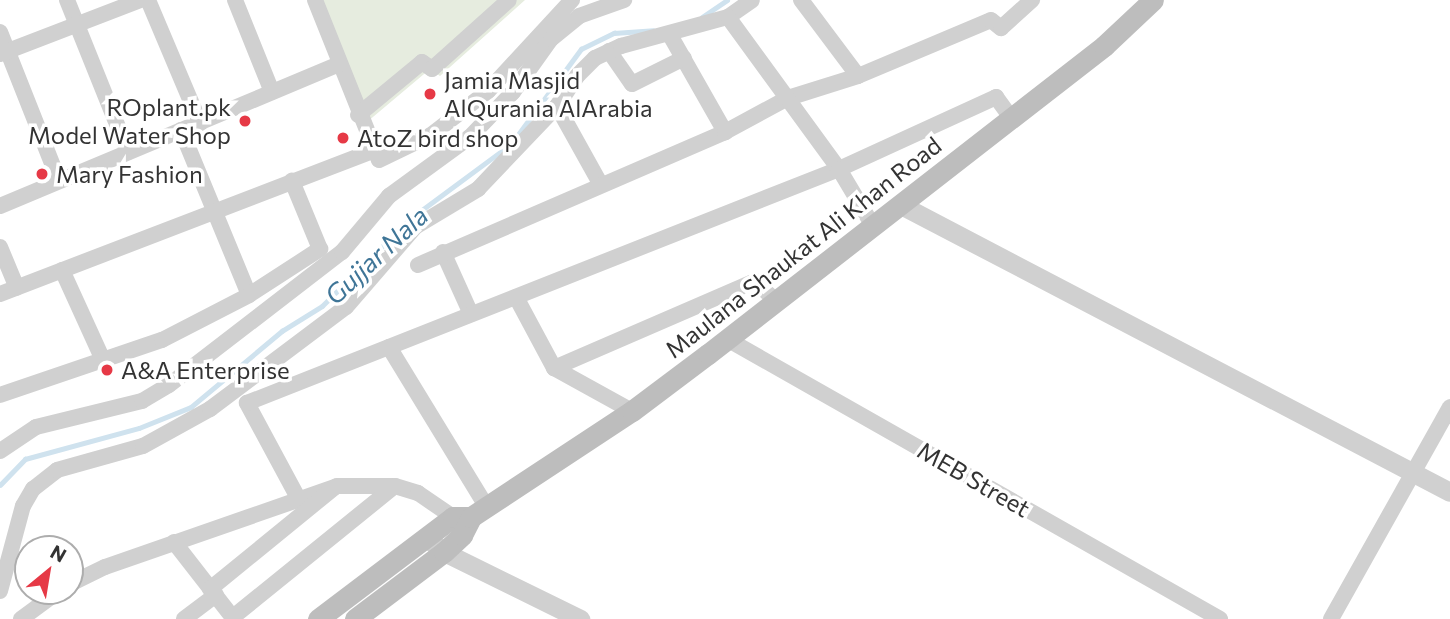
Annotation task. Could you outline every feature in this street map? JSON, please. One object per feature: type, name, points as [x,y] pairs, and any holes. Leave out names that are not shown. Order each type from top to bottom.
[{"type":"main road","name":"Maulana Shaukat Ali Khan Road","points":[[318,619],[427,538],[632,411],[1012,119],[1104,46],[1153,0]]},
{"type":"main road","name":"Maulana Shaukat Ali Khan Road","points":[[355,619],[444,552],[462,534],[470,513]]},
{"type":"street","points":[[67,0],[128,152]]},
{"type":"street","points":[[4,53],[141,0]]},
{"type":"street","points":[[148,0],[200,122]]},
{"type":"street","points":[[235,0],[272,92]]},
{"type":"street","points":[[316,0],[372,151],[379,160],[431,135],[488,91],[572,0]]},
{"type":"street","points":[[358,115],[422,62],[432,69],[509,0]]},
{"type":"street","points":[[0,451],[36,427],[142,401],[169,385],[342,252],[389,196],[470,137],[560,32],[579,16],[624,0]]},
{"type":"street","points":[[0,591],[23,506],[33,489],[57,470],[143,446],[210,409],[346,307],[415,227],[478,189],[557,106],[578,75],[609,51],[728,17],[752,0]]},
{"type":"street","points":[[801,0],[858,76]]},
{"type":"street","points":[[418,265],[725,132],[788,98],[858,76],[991,20],[1001,27],[1024,2]]},
{"type":"street","points":[[728,17],[839,169],[873,226]]},
{"type":"street","points":[[0,32],[4,53],[59,181]]},
{"type":"street","points":[[670,35],[725,132]]},
{"type":"street","points":[[609,51],[632,84],[684,58]]},
{"type":"street","points":[[0,206],[339,64]]},
{"type":"street","points":[[297,496],[247,403],[839,169],[996,97],[1012,119]]},
{"type":"street","points":[[557,106],[601,185]]},
{"type":"street","points":[[181,130],[249,295]]},
{"type":"street","points":[[0,294],[372,151]]},
{"type":"street","points":[[0,395],[162,340],[249,295],[320,249],[292,181]]},
{"type":"street","points":[[901,205],[1450,492]]},
{"type":"street","points":[[0,247],[17,288]]},
{"type":"street","points":[[443,252],[471,314]]},
{"type":"street","points":[[62,271],[103,360]]},
{"type":"street","points":[[554,368],[755,281],[776,302]]},
{"type":"street","points":[[516,297],[554,368],[632,411]]},
{"type":"street","name":"MEB Street","points":[[727,339],[1220,619]]},
{"type":"street","points":[[389,347],[470,513]]},
{"type":"street","points":[[1331,619],[1450,407]]},
{"type":"street","points":[[84,578],[297,496],[337,486],[395,486],[470,513]]},
{"type":"street","points":[[184,619],[337,486]]},
{"type":"street","points":[[174,542],[233,618],[395,486]]},
{"type":"street","points":[[427,538],[444,552],[580,619]]},
{"type":"street","points":[[21,619],[40,605]]},
{"type":"shaded area","points":[[321,0],[525,0],[440,76],[430,69],[367,122]]},
{"type":"waterway","name":"Gujjar Nala","points":[[702,17],[727,0]]},
{"type":"waterway","name":"Gujjar Nala","points":[[0,485],[25,459],[139,428],[191,407],[282,331],[322,306],[411,218],[511,144],[581,49],[614,33],[653,30]]},
{"type":"place","name":"Jamia Masjid AlQurania AlArabia","points":[[430,94]]},
{"type":"place","name":"ROplant.pk Model Water Shop","points":[[245,121]]},
{"type":"place","name":"AtoZ bird shop","points":[[343,138]]},
{"type":"place","name":"Mary Fashion","points":[[42,174]]},
{"type":"place","name":"A&A Enterprise","points":[[107,370]]}]
